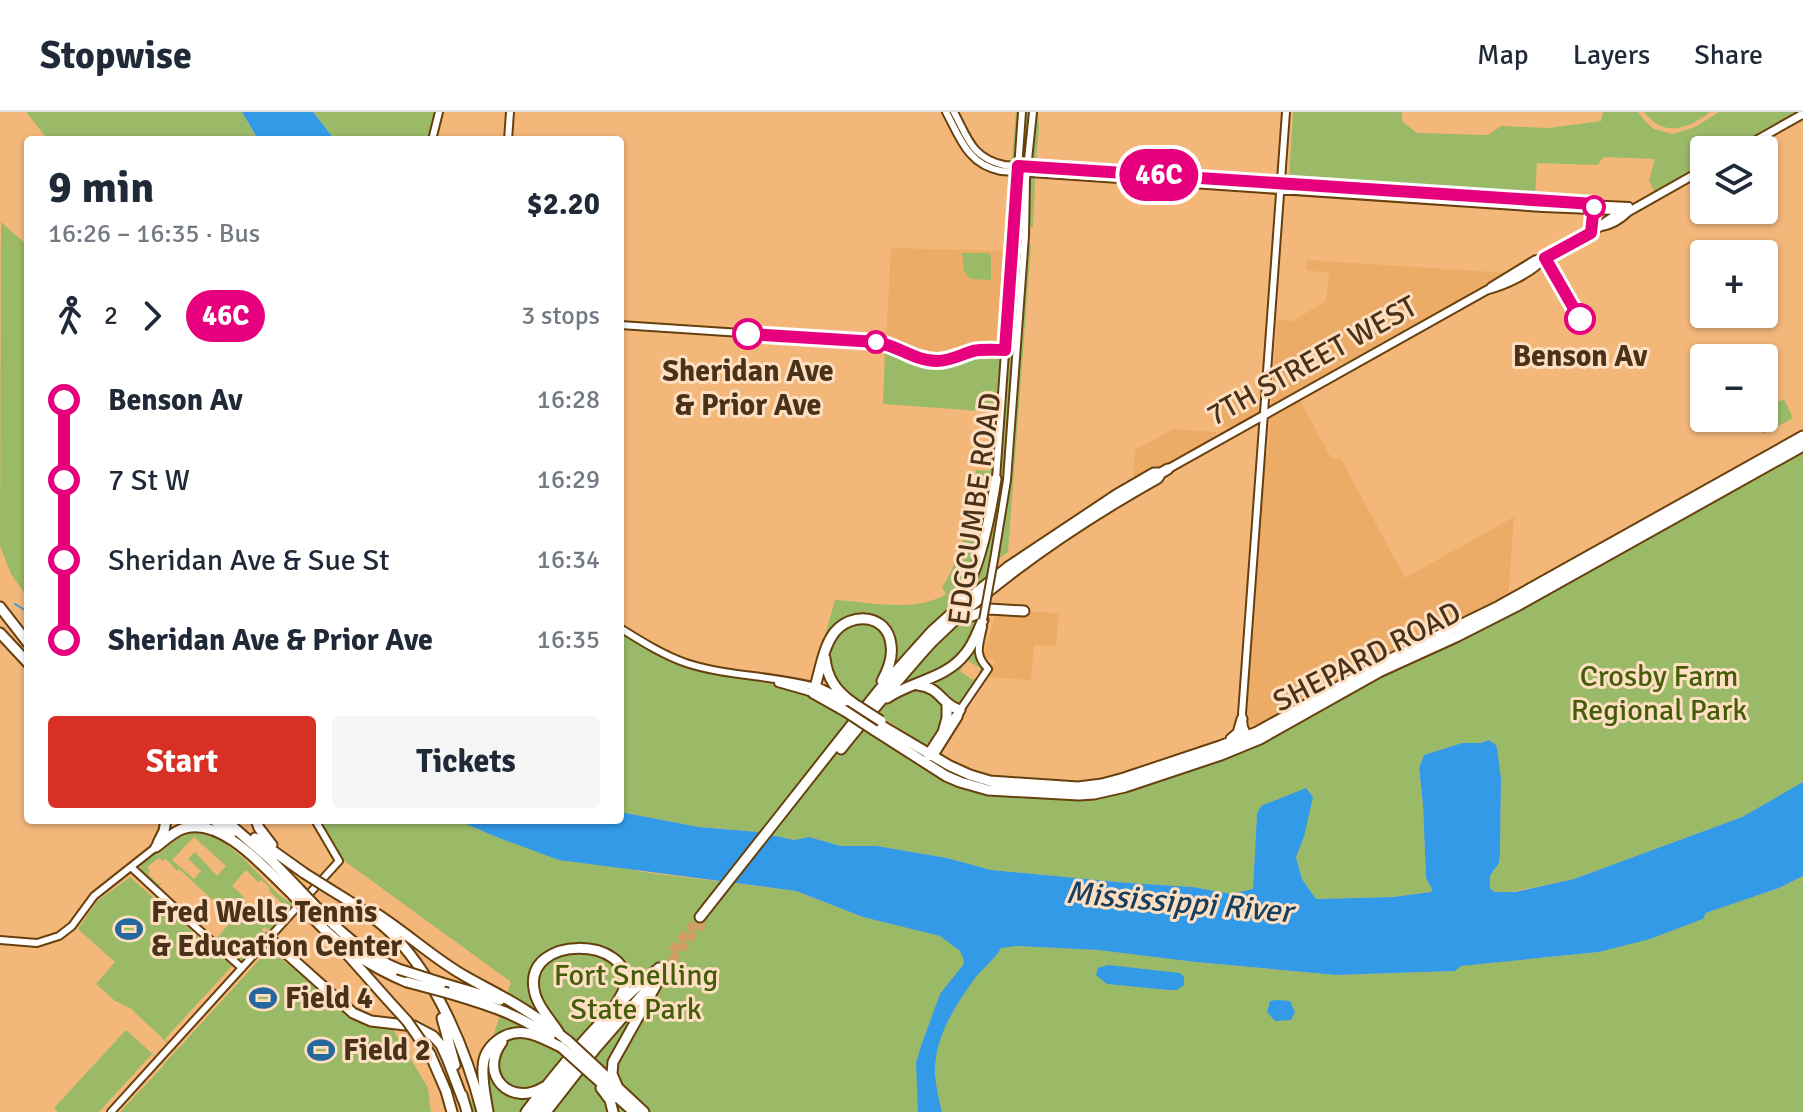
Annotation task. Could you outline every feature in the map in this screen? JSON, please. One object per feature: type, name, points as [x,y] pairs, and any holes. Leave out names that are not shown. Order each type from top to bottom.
[{"type":"highway","name":"SHEPARD ROAD","points":[[927,758],[990,781],[1078,787],[1109,782],[1250,739],[1267,726],[1376,666],[1491,611],[1803,436]]},
{"type":"highway","name":"SHEPARD ROAD","points":[[927,758],[946,776],[988,790],[1079,795],[1125,787],[1221,755],[1379,672],[1504,614],[1803,446]]},
{"type":"highway","points":[[945,624],[1086,522],[1165,471]]},
{"type":"highway","points":[[704,917],[854,726],[945,624],[973,577],[1001,479]]},
{"type":"highway","points":[[1669,521],[1682,511],[1684,503],[1692,507],[1716,495]]},
{"type":"highway","points":[[0,607],[24,640]]},
{"type":"highway","points":[[945,624],[981,611],[1024,611]]},
{"type":"highway","points":[[0,618],[24,641]]},
{"type":"highway","points":[[873,704],[890,662],[892,646],[885,629],[878,622],[859,618],[841,626],[834,633],[814,690],[850,706],[927,758]]},
{"type":"highway","points":[[873,704],[938,675],[960,661],[971,647],[983,620]]},
{"type":"highway","points":[[0,633],[24,659]]},
{"type":"highway","points":[[825,654],[831,680],[850,706]]},
{"type":"highway","points":[[911,685],[932,688],[947,703],[960,710]]},
{"type":"highway","points":[[944,729],[947,703]]},
{"type":"highway","points":[[1242,717],[1252,727],[1267,726]]},
{"type":"highway","points":[[1220,746],[1238,733],[1242,717]]},
{"type":"highway","points":[[156,847],[165,824]]},
{"type":"highway","points":[[219,824],[296,892]]},
{"type":"highway","points":[[230,824],[270,859],[337,942],[407,1021],[430,1054],[452,1112]]},
{"type":"highway","points":[[238,824],[278,856],[364,911],[395,937],[421,970],[435,995],[456,1036],[486,1112]]},
{"type":"highway","points":[[258,824],[273,846],[304,873]]},
{"type":"highway","points":[[156,847],[183,829],[211,829],[233,841],[296,892]]},
{"type":"highway","points":[[331,890],[404,932],[450,967],[559,1033]]},
{"type":"highway","points":[[317,916],[398,969],[490,996],[528,1012]]},
{"type":"highway","points":[[269,938],[353,1013],[371,1021],[414,1026],[433,1036],[447,1058],[467,1112]]},
{"type":"highway","points":[[337,942],[375,967],[407,982],[522,1019],[564,1044],[644,1112]]},
{"type":"highway","points":[[564,1044],[534,989],[535,974],[544,959],[568,949],[593,950],[615,959],[623,968],[625,979],[624,990],[614,1007]]},
{"type":"highway","points":[[526,1112],[614,1007],[661,969]]},
{"type":"highway","points":[[546,1112],[661,969]]},
{"type":"highway","points":[[634,1112],[620,1094],[612,1074],[613,1062],[661,969]]},
{"type":"highway","points":[[536,1112],[570,1066],[661,969]]},
{"type":"highway","points":[[435,995],[463,1100]]},
{"type":"highway","points":[[486,1112],[483,1063],[494,1043],[500,1038],[520,1033],[564,1044]]},
{"type":"highway","points":[[510,1035],[500,1044],[493,1061],[500,1083],[519,1094],[533,1093],[546,1085]]},
{"type":"highway","points":[[557,1112],[559,1102],[577,1071]]},
{"type":"highway","points":[[595,1073],[613,1112]]},
{"type":"main road","points":[[1764,136],[1803,114]]},
{"type":"main road","name":"7TH STREET WEST","points":[[1165,471],[1487,290],[1501,287],[1600,227],[1606,220],[1632,210],[1690,177]]},
{"type":"main road","points":[[927,758],[936,752],[960,710]]},
{"type":"main road","points":[[927,758],[944,729]]},
{"type":"street","points":[[433,136],[439,112]]},
{"type":"street","points":[[508,136],[510,112]]},
{"type":"street","points":[[946,112],[971,156],[980,164],[996,171],[1018,169]]},
{"type":"street","points":[[954,112],[980,155],[993,163],[1018,169],[1280,188],[1626,205],[1632,210]]},
{"type":"street","name":"EDGCUMBE ROAD","points":[[1001,479],[1005,350],[1022,112]]},
{"type":"street","name":"EDGCUMBE ROAD","points":[[960,710],[988,669],[981,662],[978,652],[994,560],[1026,230],[1033,112]]},
{"type":"street","points":[[1250,739],[1242,717],[1286,112]]},
{"type":"street","points":[[624,325],[877,342],[934,361],[950,360],[978,350],[1005,350]]},
{"type":"street","points":[[624,630],[685,663],[814,690]]},
{"type":"street","points":[[944,729],[960,710]]},
{"type":"street","points":[[111,1112],[339,861],[317,824]]},
{"type":"street","points":[[0,940],[37,943],[59,936],[72,926],[94,896],[156,847]]},
{"type":"street","points":[[131,867],[242,968]]},
{"type":"shaded area","points":[[891,248],[1007,251],[1001,345],[981,345],[952,356],[936,357],[886,338]]},
{"type":"shaded area","points":[[1307,260],[1508,273],[1295,391],[1331,458],[1341,459],[1405,578],[1514,517],[1508,599],[1256,726],[1249,724],[1246,715],[1277,320],[1293,321],[1326,301],[1329,272],[1306,271]]},
{"type":"shaded area","points":[[1218,398],[1260,401],[1260,412],[1231,427],[1216,426]]},
{"type":"shaded area","points":[[1173,429],[1216,432],[1216,437],[1133,482],[1135,450]]},
{"type":"shaded area","points":[[1028,612],[1059,613],[1056,646],[1034,645],[1031,680],[990,677],[987,675],[995,662],[983,655],[995,616],[1024,617]]},
{"type":"green space","points":[[26,112],[242,112],[255,136],[45,136]]},
{"type":"green space","points":[[313,112],[436,112],[429,136],[332,136]]},
{"type":"green space","points":[[1016,112],[1038,112],[1033,227],[1006,225]]},
{"type":"green space","points":[[1293,112],[1402,112],[1402,121],[1417,133],[1488,135],[1501,126],[1549,128],[1601,121],[1603,112],[1638,112],[1654,129],[1673,134],[1695,127],[1719,112],[1796,112],[1753,136],[1690,136],[1690,171],[1654,191],[1649,180],[1655,159],[1604,157],[1597,165],[1537,163],[1535,197],[1289,177]]},
{"type":"green space","points":[[1644,112],[1710,112],[1693,123],[1668,128]]},
{"type":"green space","points":[[1,222],[24,242],[24,592],[11,574],[0,546]]},
{"type":"green space","points":[[1006,244],[1031,245],[1008,552],[988,567],[986,577],[891,669],[892,662],[880,621],[840,624],[812,682],[835,600],[907,605],[934,600],[946,594],[942,587],[956,559],[974,502],[976,470],[990,471],[994,412],[883,404],[885,350],[892,347],[922,361],[937,364],[998,354]]},
{"type":"green space","points":[[962,253],[988,253],[991,256],[991,280],[970,279],[964,271]]},
{"type":"green space","points":[[1784,399],[1793,418],[1778,426],[1778,402]]},
{"type":"green space","name":"Crosby Farm Regional Park","points":[[1803,450],[1803,782],[1742,817],[1574,879],[1505,893],[1494,892],[1490,888],[1490,876],[1500,852],[1501,779],[1488,740],[1462,743],[1424,755],[1419,769],[1426,878],[1432,888],[1431,892],[1393,897],[1316,899],[1302,879],[1296,857],[1304,837],[1261,806],[1257,813],[1253,889],[1231,894],[1193,887],[991,870],[947,858],[877,846],[841,846],[809,837],[794,840],[624,813],[624,632],[695,669],[815,696],[972,789],[1069,798],[1250,747],[1690,514]]},
{"type":"green space","points":[[980,612],[976,629],[958,659],[944,670],[896,688],[954,628]]},
{"type":"green space","points":[[863,620],[882,628],[889,648],[880,682],[862,705],[836,684],[830,654],[839,633]]},
{"type":"green space","points":[[977,640],[976,657],[983,669],[980,673],[980,668],[967,660],[960,671],[973,680],[977,679],[959,706],[928,684]]},
{"type":"green space","points":[[925,688],[943,702],[940,726],[925,745],[875,713],[897,695]]},
{"type":"green space","name":"Fort Snelling State Park","points":[[322,824],[466,824],[499,838],[643,872],[796,891],[863,917],[1015,946],[1099,950],[1336,975],[1455,971],[1460,966],[1599,952],[1703,919],[1706,913],[1779,888],[1803,876],[1803,1112],[468,1112],[511,982],[343,860]]},
{"type":"green space","points":[[199,832],[214,834],[280,896],[295,905],[271,931],[265,927],[262,929],[266,935],[242,961],[217,942],[233,919],[179,869],[177,871],[166,859],[163,861],[159,858],[147,867],[150,871],[148,874],[158,884],[163,883],[158,886],[140,870],[142,863],[156,852],[159,854],[177,839]],"holes":[[[194,837],[226,866],[217,876],[195,852],[188,859],[201,871],[194,879],[172,860]],[[246,870],[270,888],[269,891],[281,902],[267,918],[243,900],[244,897],[232,886]]]},
{"type":"green space","points":[[130,877],[232,966],[165,1039],[177,1050],[269,949],[361,1023],[392,1028],[428,1088],[431,1112],[120,1112],[164,1065],[152,1054],[99,1112],[58,1112],[54,1108],[126,1030],[164,1064],[176,1051],[130,1008],[115,1001],[96,984],[115,962],[78,929],[97,901]]},
{"type":"water","points":[[242,112],[313,112],[332,136],[256,136]]},
{"type":"water","name":"Mississippi River","points":[[1488,740],[1495,744],[1501,779],[1499,863],[1490,876],[1490,888],[1494,892],[1515,892],[1574,879],[1742,817],[1803,782],[1803,876],[1779,888],[1706,913],[1703,919],[1650,939],[1599,952],[1461,966],[1455,971],[1336,975],[1098,950],[1001,948],[968,987],[942,1035],[935,1075],[942,1112],[918,1112],[916,1063],[921,1046],[940,994],[964,960],[960,951],[940,936],[863,917],[796,891],[559,860],[466,824],[624,824],[624,813],[794,840],[809,837],[841,846],[877,846],[947,858],[991,870],[1193,887],[1231,894],[1253,889],[1257,813],[1261,806],[1306,788],[1313,797],[1296,857],[1302,879],[1316,899],[1393,897],[1431,892],[1432,889],[1426,878],[1419,768],[1424,755],[1462,743]]},
{"type":"water","points":[[1108,965],[1180,973],[1184,977],[1184,985],[1177,990],[1169,990],[1107,984],[1096,975],[1098,968]]},
{"type":"water","points":[[1270,1001],[1290,1001],[1295,1012],[1291,1020],[1275,1021],[1267,1012]]},
{"type":"waterway","points":[[15,604],[24,610]]},
{"type":"tunnel","points":[[663,971],[705,920]]},
{"type":"tunnel","points":[[672,951],[696,922]]},
{"type":"bus line","name":"46C","points":[[748,334],[877,342],[934,361],[950,360],[978,350],[1005,350],[1018,166],[1594,204],[1591,233],[1545,258],[1580,319]]},
{"type":"place","name":"Benson Av","points":[[1580,319]]},
{"type":"place","name":"Sheridan Ave & Prior Ave","points":[[748,334]]},
{"type":"place","name":"Fred Wells Tennis & Education Center","points":[[129,929]]},
{"type":"place","name":"Field 4","points":[[263,998]]},
{"type":"place","name":"Field 2","points":[[321,1050]]}]
